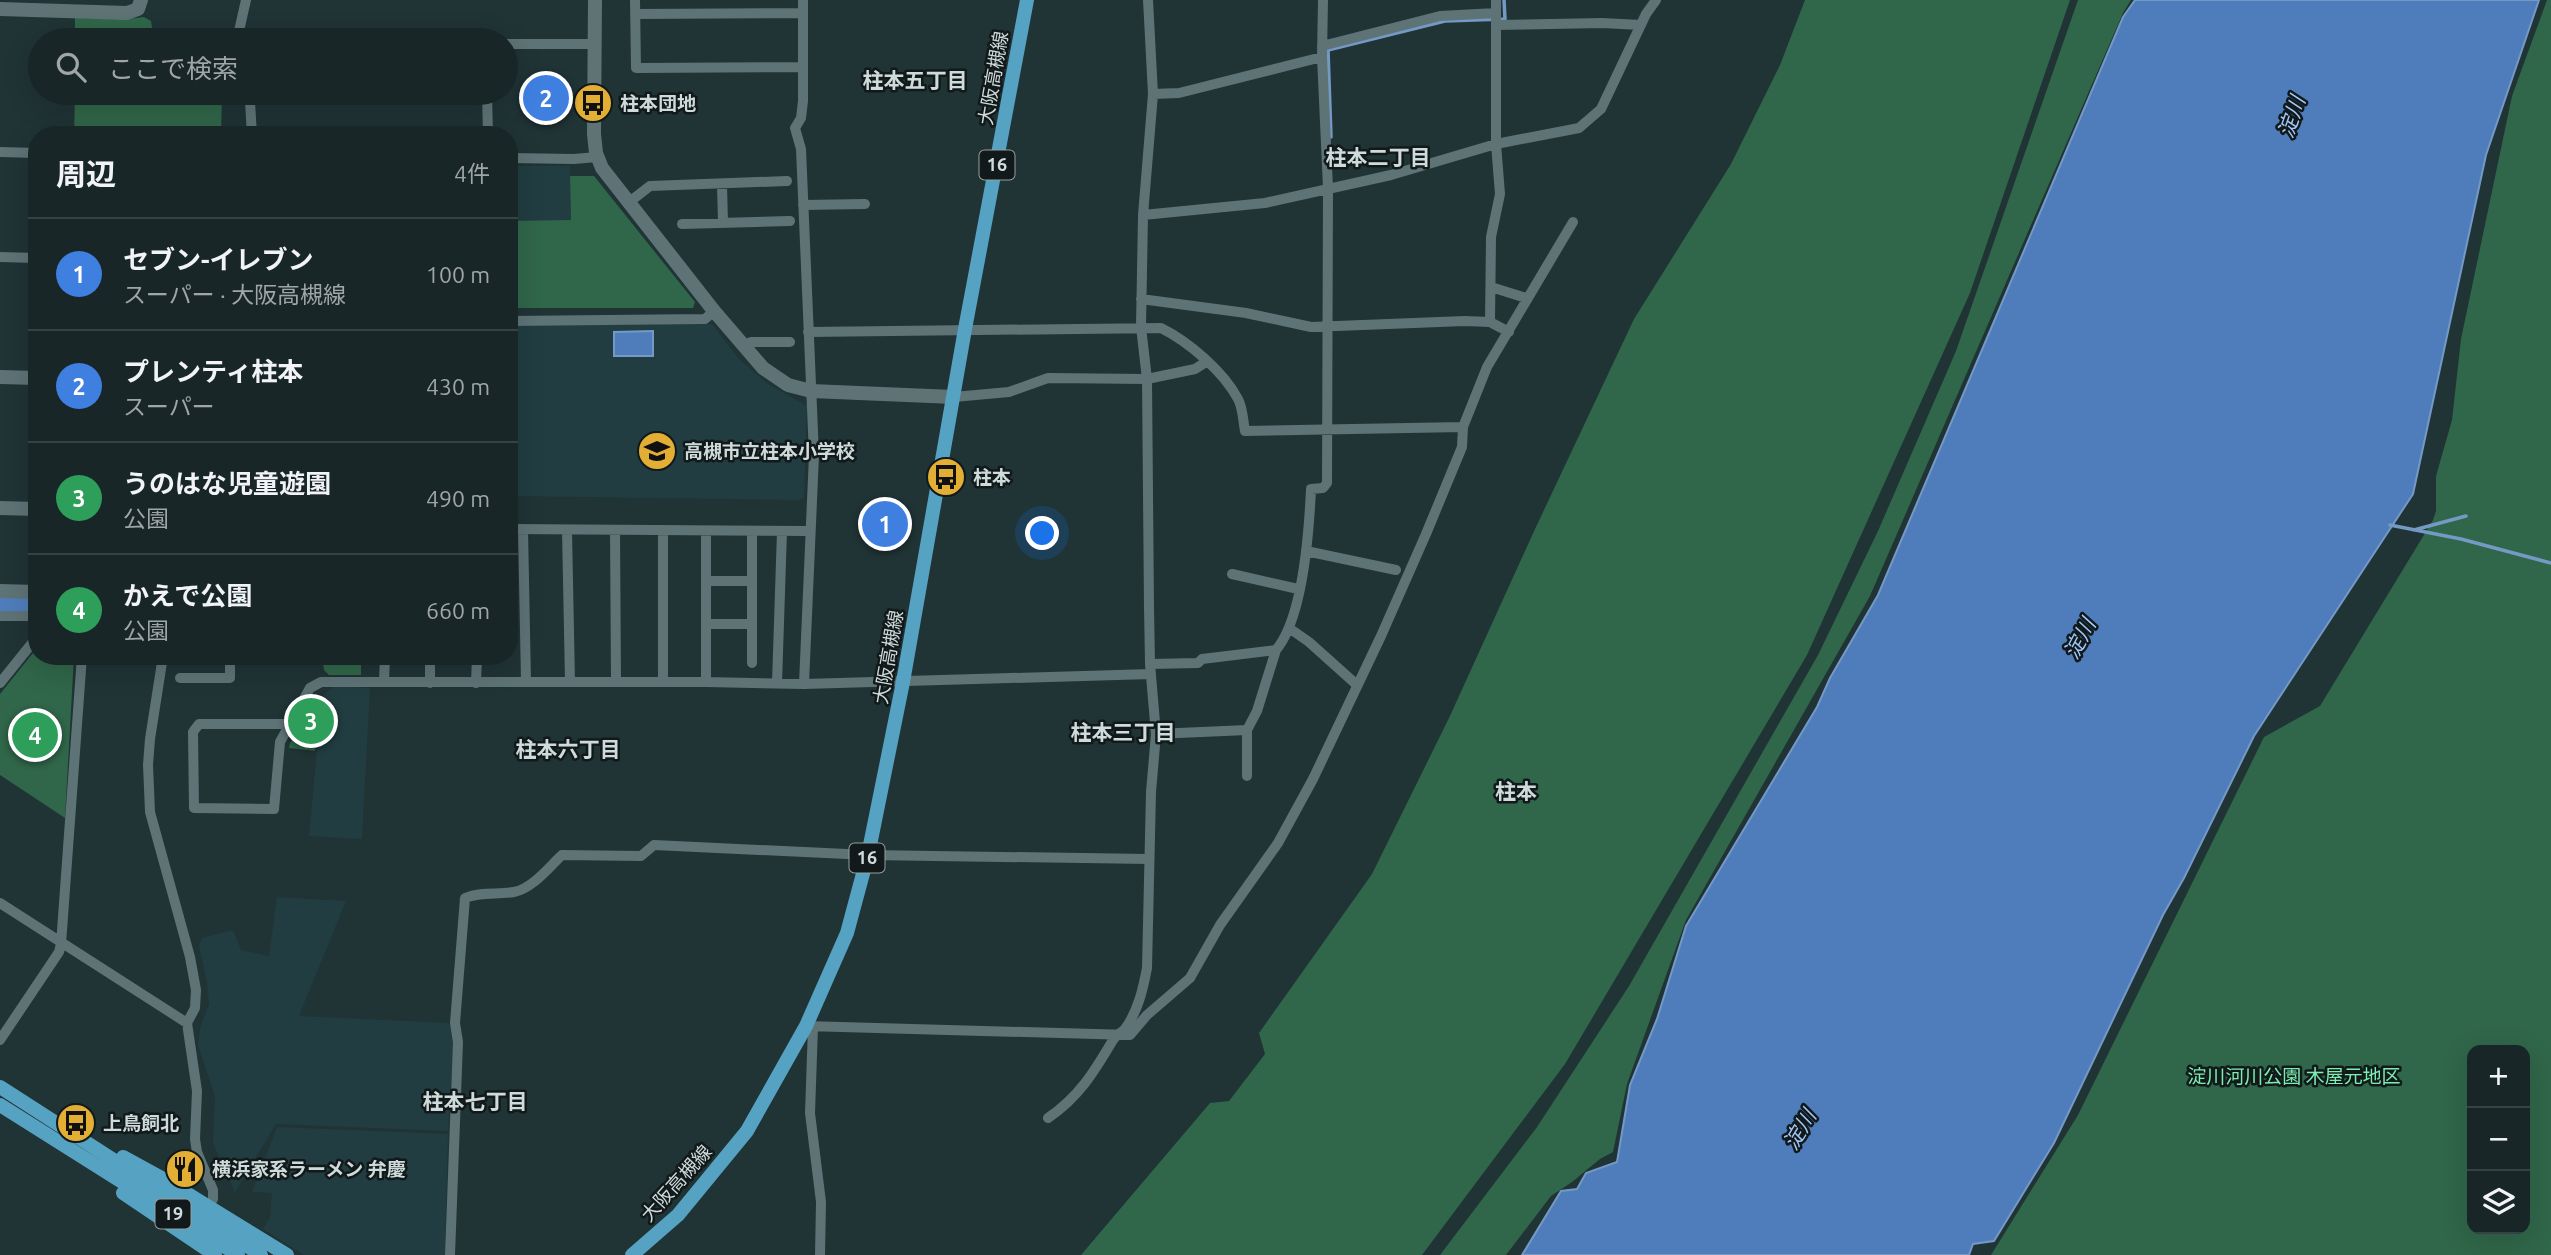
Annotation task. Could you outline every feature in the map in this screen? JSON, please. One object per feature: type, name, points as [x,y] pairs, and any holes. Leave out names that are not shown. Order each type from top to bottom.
[{"type":"main road","name":"大阪高槻線","points":[[634,1254],[678,1214],[747,1131],[810,1026],[847,933],[868,855],[903,682],[965,329],[1027,0]]},
{"type":"main road","name":"19","points":[[0,1087],[261,1255]]},
{"type":"main road","name":"19","points":[[0,1105],[238,1255]]},
{"type":"main road","points":[[99,1151],[113,1152],[208,1206],[286,1255]]},
{"type":"main road","points":[[108,1173],[125,1195],[215,1255]]},
{"type":"street","points":[[0,9],[127,13],[138,9],[143,0]]},
{"type":"street","points":[[240,28],[246,0]]},
{"type":"street","points":[[595,0],[593,134],[597,157],[628,203],[714,311],[771,374],[788,384],[811,391],[954,397],[1009,392],[1048,377],[1147,379],[1195,369],[1206,362]]},
{"type":"street","points":[[635,0],[636,68],[802,67]]},
{"type":"street","points":[[803,0],[803,101],[801,118],[794,128],[801,149],[814,455],[804,684]]},
{"type":"street","points":[[1048,1118],[1069,1103],[1101,1064],[1115,1036],[1124,1031],[1141,996],[1147,968],[1149,859],[1156,734],[1150,669],[1147,379],[1141,327],[1143,215],[1153,94],[1148,0]]},
{"type":"street","points":[[1247,776],[1247,730],[1257,711],[1276,650],[1285,639],[1289,628],[1309,534],[1311,489],[1323,488],[1327,483],[1328,188],[1322,52],[1323,0]]},
{"type":"street","points":[[1490,323],[1491,237],[1500,194],[1496,144],[1496,0]]},
{"type":"street","points":[[1143,215],[1265,203],[1391,175],[1496,144],[1579,128],[1601,109],[1641,25],[1656,0]]},
{"type":"street","points":[[635,13],[803,13]]},
{"type":"street","points":[[1153,94],[1180,93],[1440,16],[1496,13]]},
{"type":"street","points":[[1496,25],[1641,25]]},
{"type":"street","points":[[518,44],[594,44]]},
{"type":"street","points":[[250,105],[251,126]]},
{"type":"street","points":[[487,105],[488,126]]},
{"type":"street","points":[[0,152],[28,153]]},
{"type":"street","points":[[518,158],[597,157]]},
{"type":"street","points":[[628,203],[650,186],[786,181]]},
{"type":"street","points":[[722,184],[723,223]]},
{"type":"street","points":[[803,205],[866,204]]},
{"type":"street","points":[[682,224],[790,221]]},
{"type":"street","points":[[820,1255],[821,1202],[810,1113],[810,1026],[1130,1035],[1147,1015],[1190,978],[1220,925],[1278,843],[1313,779],[1394,609],[1457,460],[1462,447],[1463,427],[1487,367],[1573,222]]},
{"type":"street","points":[[0,257],[28,258]]},
{"type":"street","points":[[1491,287],[1526,298]]},
{"type":"street","points":[[1141,299],[1246,313],[1279,322],[1328,328],[1424,322],[1490,323],[1509,332]]},
{"type":"street","points":[[518,321],[705,319],[714,311]]},
{"type":"street","points":[[808,332],[1161,328],[1199,353],[1220,375],[1239,401],[1245,431],[1463,427]]},
{"type":"street","points":[[743,346],[751,342],[790,342]]},
{"type":"street","points":[[0,377],[28,378]]},
{"type":"street","points":[[0,508],[28,509]]},
{"type":"street","points":[[518,530],[810,531]]},
{"type":"street","points":[[523,530],[526,682]]},
{"type":"street","points":[[567,530],[570,682]]},
{"type":"street","points":[[615,530],[616,682]]},
{"type":"street","points":[[663,531],[663,682]]},
{"type":"street","points":[[706,531],[706,682]]},
{"type":"street","points":[[752,531],[752,663]]},
{"type":"street","points":[[777,683],[782,531]]},
{"type":"street","points":[[1306,551],[1396,570]]},
{"type":"street","points":[[1232,574],[1298,589]]},
{"type":"street","points":[[706,582],[752,581]]},
{"type":"street","points":[[0,591],[28,592]]},
{"type":"street","points":[[0,615],[28,616]]},
{"type":"street","points":[[706,624],[752,624]]},
{"type":"street","points":[[1289,628],[1357,685]]},
{"type":"street","points":[[0,683],[28,648]]},
{"type":"street","points":[[289,724],[200,724],[193,732],[194,808],[274,809],[279,742],[310,688],[321,682],[903,682],[1150,669],[1198,663],[1202,659],[1276,650]]},
{"type":"street","points":[[0,1040],[59,952],[61,944],[81,665]]},
{"type":"street","points":[[162,665],[150,738],[150,812],[190,957],[196,990],[195,1008],[187,1024],[197,1091],[197,1152],[213,1190],[213,1199],[208,1206]]},
{"type":"street","points":[[180,678],[230,678],[230,665]]},
{"type":"street","points":[[384,682],[385,665]]},
{"type":"street","points":[[430,665],[430,683]]},
{"type":"street","points":[[477,665],[477,683]]},
{"type":"street","points":[[1156,734],[1247,730]]},
{"type":"street","points":[[450,1255],[458,1041],[455,1023],[465,898],[477,893],[515,892],[525,888],[562,855],[641,856],[654,845],[868,855],[1149,859]]},
{"type":"street","points":[[0,903],[187,1024]]},
{"type":"shaded area","points":[[518,166],[570,166],[571,221],[518,221]]},
{"type":"shaded area","name":"高槻市立柱本小学校","points":[[518,324],[712,324],[739,359],[768,384],[807,406],[804,497],[800,500],[518,496]]},
{"type":"shaded area","points":[[335,686],[370,688],[362,839],[309,836],[322,696]]},
{"type":"shaded area","points":[[277,897],[346,901],[299,1016],[449,1023],[454,1040],[448,1131],[276,1124],[235,1192],[213,1143],[215,1096],[198,1045],[200,1028],[209,1004],[199,946],[202,938],[233,930],[241,950],[269,956]]},
{"type":"shaded area","points":[[277,1127],[448,1134],[445,1255],[304,1255],[263,1229],[270,1217],[272,1193],[252,1192]]},
{"type":"green space","points":[[1805,0],[2070,0],[1970,293],[1807,655],[1565,1064],[1422,1255],[1081,1255],[1210,1103],[1229,1101],[1265,1054],[1259,1033],[1372,874],[1449,718],[1634,319],[1731,164],[1780,65]]},
{"type":"green space","points":[[2078,0],[2131,0],[2123,13],[1870,596],[1686,920],[1627,1084],[1613,1152],[1551,1196],[1506,1255],[1440,1255],[1537,1127],[1629,986],[1818,655],[1878,531],[1956,351]]},
{"type":"green space","name":"淀川河川公園 木屋元地区","points":[[2547,0],[2551,0],[2551,1255],[1991,1255],[2078,1115],[2264,737],[2320,706],[2433,520],[2436,511],[2436,476],[2452,420],[2461,339],[2512,96]]},
{"type":"green space","points":[[144,17],[151,21],[152,28],[75,28],[75,18]]},
{"type":"green space","points":[[75,105],[222,105],[221,126],[74,126]]},
{"type":"green space","points":[[570,176],[594,176],[695,302],[693,308],[518,308],[518,221],[571,220]]},
{"type":"green space","points":[[28,659],[28,665],[74,665],[65,818],[0,775],[0,694]]},
{"type":"green space","points":[[323,665],[361,665],[361,675],[329,675]]},
{"type":"green space","points":[[321,696],[315,751],[289,748],[316,700]]},
{"type":"water","name":"淀川","points":[[2135,0],[2539,0],[2486,155],[2413,494],[2254,736],[2163,915],[2054,1143],[1994,1241],[1973,1244],[1969,1255],[1522,1255],[1561,1191],[1577,1189],[1586,1173],[1617,1162],[1630,1085],[1657,1019],[1686,926],[1817,707],[1830,678],[1878,595],[2123,17]]},
{"type":"water","points":[[653,331],[653,356],[614,356],[614,332]]},
{"type":"waterway","points":[[1331,137],[1328,50],[1445,21],[1505,19],[1504,0]]},
{"type":"waterway","points":[[2414,530],[2466,516]]},
{"type":"waterway","points":[[2390,525],[2461,539],[2551,563]]},
{"type":"waterway","points":[[0,602],[28,602]]},
{"type":"place","name":"プレンティ柱本","points":[[546,98]]},
{"type":"place","name":"柱本団地","points":[[593,103]]},
{"type":"place","name":"高槻市立柱本小学校","points":[[657,451]]},
{"type":"place","name":"柱本","points":[[946,477]]},
{"type":"place","name":"セブン-イレブン","points":[[885,524]]},
{"type":"place","name":"うのはな児童遊園","points":[[311,721]]},
{"type":"place","name":"かえで公園","points":[[35,735]]},
{"type":"place","name":"上鳥飼北","points":[[76,1123]]},
{"type":"place","name":"横浜家系ラーメン 弁慶","points":[[185,1169]]},
{"type":"district","name":"柱本五丁目","points":[[915,81]]},
{"type":"district","name":"柱本二丁目","points":[[1378,158]]},
{"type":"district","name":"柱本三丁目","points":[[1123,733]]},
{"type":"district","name":"柱本六丁目","points":[[568,750]]},
{"type":"district","name":"柱本","points":[[1516,792]]},
{"type":"district","name":"柱本七丁目","points":[[475,1102]]}]
